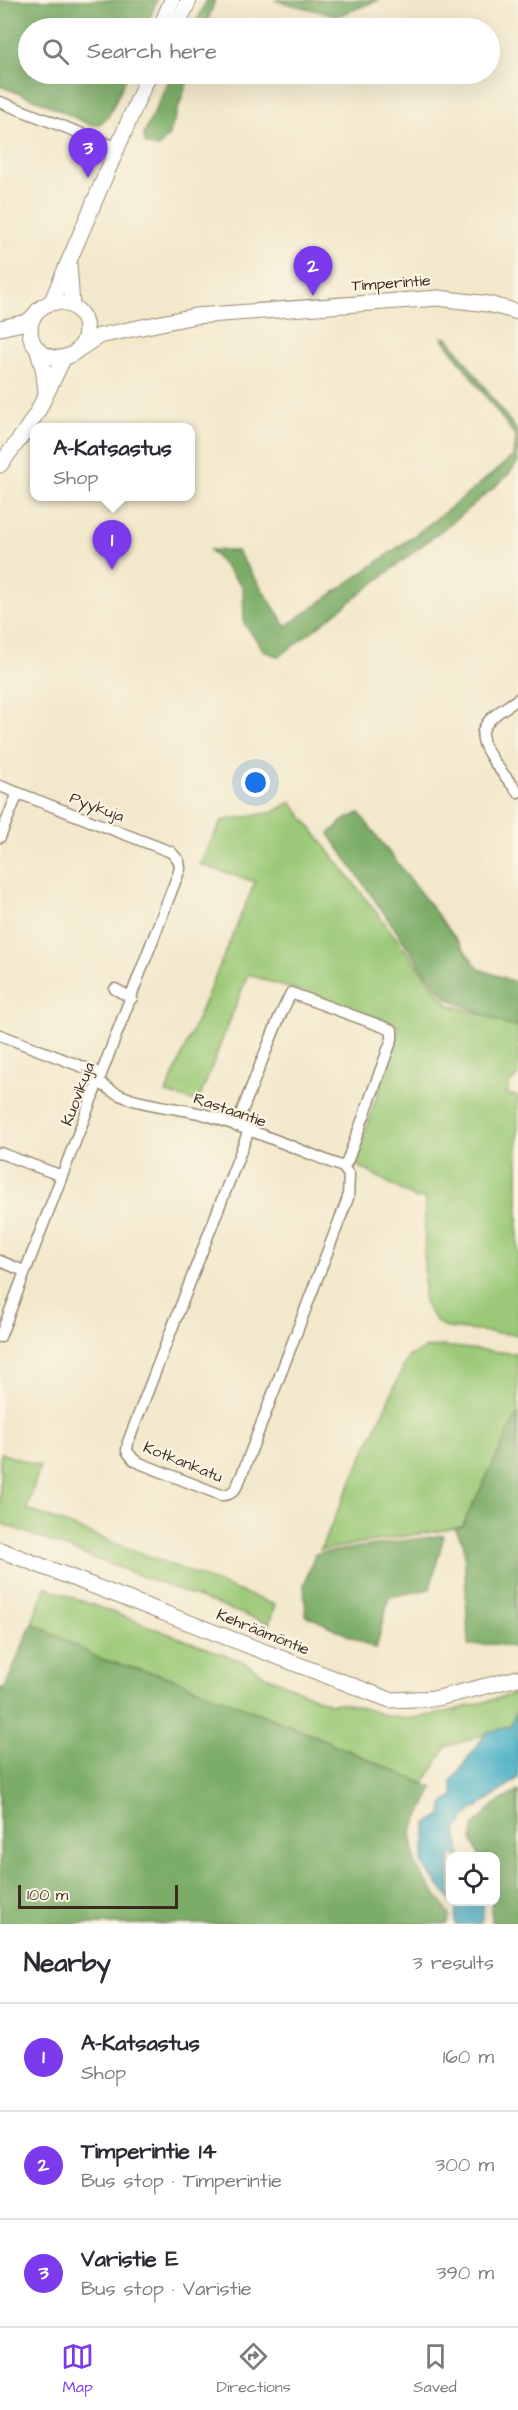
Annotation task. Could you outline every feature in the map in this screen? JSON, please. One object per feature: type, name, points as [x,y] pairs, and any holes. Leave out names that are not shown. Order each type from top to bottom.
[{"type":"street","points":[[164,18],[172,0]]},
{"type":"street","points":[[181,18],[189,0]]},
{"type":"street","points":[[51,303],[145,84]]},
{"type":"street","points":[[0,102],[117,147]]},
{"type":"street","points":[[69,264],[72,306]]},
{"type":"street","name":"Timperintie","points":[[70,354],[99,336],[195,316],[438,298],[488,304],[518,312]]},
{"type":"street","points":[[0,329],[27,322],[39,310],[51,303],[60,302],[72,306],[84,320],[85,337],[70,354],[46,391],[30,423]]},
{"type":"street","points":[[34,316],[31,325],[35,345],[44,368],[46,391]]},
{"type":"street","name":"Timperintie","points":[[84,320],[100,327],[124,330]]},
{"type":"street","points":[[0,329],[35,345],[52,357],[70,354]]},
{"type":"street","points":[[0,465],[30,424]]},
{"type":"street","points":[[518,699],[487,724],[483,731],[485,747],[518,792]]},
{"type":"street","name":"Pyykuja","points":[[0,786],[171,852],[179,861]]},
{"type":"street","points":[[0,837],[18,793]]},
{"type":"street","name":"Kuovikuja","points":[[0,1337],[179,876],[179,861]]},
{"type":"street","points":[[115,989],[132,998]]},
{"type":"street","points":[[237,1126],[291,993],[392,1030],[392,1039],[347,1162],[346,1171]]},
{"type":"street","name":"Rastaantie","points":[[0,1035],[100,1078],[108,1090],[130,1098],[200,1113],[346,1171]]},
{"type":"street","name":"Kotkankatu","points":[[249,1131],[128,1442],[128,1451],[134,1460],[142,1464],[221,1495],[228,1495],[234,1491],[348,1198],[346,1171]]},
{"type":"street","points":[[0,1153],[62,1176]]},
{"type":"street","points":[[0,1261],[24,1271]]},
{"type":"street","name":"Kehräämöntie","points":[[0,1550],[390,1700],[410,1701],[438,1698],[518,1678]]},
{"type":"green space","points":[[0,0],[157,0],[150,18],[18,18],[18,84],[123,84],[108,117],[98,125],[88,124],[42,102],[0,86]]},
{"type":"green space","points":[[207,0],[215,0],[209,18],[198,18]]},
{"type":"green space","points":[[274,0],[379,0],[337,16]]},
{"type":"green space","points":[[167,84],[187,84],[169,135],[158,148],[145,144],[144,134]]},
{"type":"green space","points":[[442,337],[449,339],[518,432],[518,462],[506,477],[455,520],[279,657],[264,651],[244,623],[243,587],[210,550],[237,551],[286,626],[431,523],[514,455],[516,437]]},
{"type":"green space","points":[[291,802],[447,1004],[518,1026],[518,1075],[509,1084],[507,1094],[518,1096],[518,1335],[447,1328],[436,1321],[424,1302],[425,1197],[417,1199],[355,1164],[399,1026],[248,974],[198,1102],[166,1093],[255,882],[199,864],[222,821],[274,812]]},
{"type":"green space","points":[[359,813],[479,969],[518,983],[518,1026],[509,1026],[446,998],[424,971],[329,834],[342,821]]},
{"type":"green space","points":[[442,1346],[518,1354],[518,1413],[462,1527],[320,1550],[408,1357],[427,1348]]},
{"type":"green space","points":[[518,1413],[516,1611],[518,1648],[495,1644],[468,1645],[464,1544],[455,1528],[462,1527]]},
{"type":"green space","points":[[0,1453],[40,1466],[27,1509],[275,1605],[269,1624],[0,1523]]},
{"type":"green space","points":[[444,1535],[430,1589],[389,1597],[376,1649],[306,1615],[304,1585],[315,1554]]},
{"type":"green space","points":[[45,1587],[246,1663],[264,1675],[330,1704],[348,1704],[399,1718],[411,1718],[441,1713],[518,1693],[518,1709],[510,1726],[446,1747],[424,1784],[322,1739],[171,1678],[100,1659],[32,1623]]},
{"type":"green space","points":[[32,1623],[100,1659],[171,1678],[322,1739],[433,1788],[411,1833],[416,1866],[450,1915],[448,1924],[0,1924],[0,1688],[4,1690]]},
{"type":"green space","points":[[518,1791],[518,1924],[492,1922],[491,1906],[500,1906],[500,1852],[477,1852],[472,1840],[473,1826],[495,1804]]},
{"type":"water","points":[[518,1709],[518,1778],[471,1812],[456,1831],[460,1852],[446,1852],[446,1894],[422,1865],[427,1824],[442,1815],[443,1805],[454,1795],[451,1782],[486,1733],[510,1726]]},
{"type":"water","points":[[456,1906],[483,1906],[480,1924],[455,1924]]},
{"type":"place","name":"Varistie E","points":[[88,178]]},
{"type":"place","name":"Timperintie 14","points":[[313,296]]},
{"type":"place","name":"A-Katsastus","points":[[112,570]]}]
